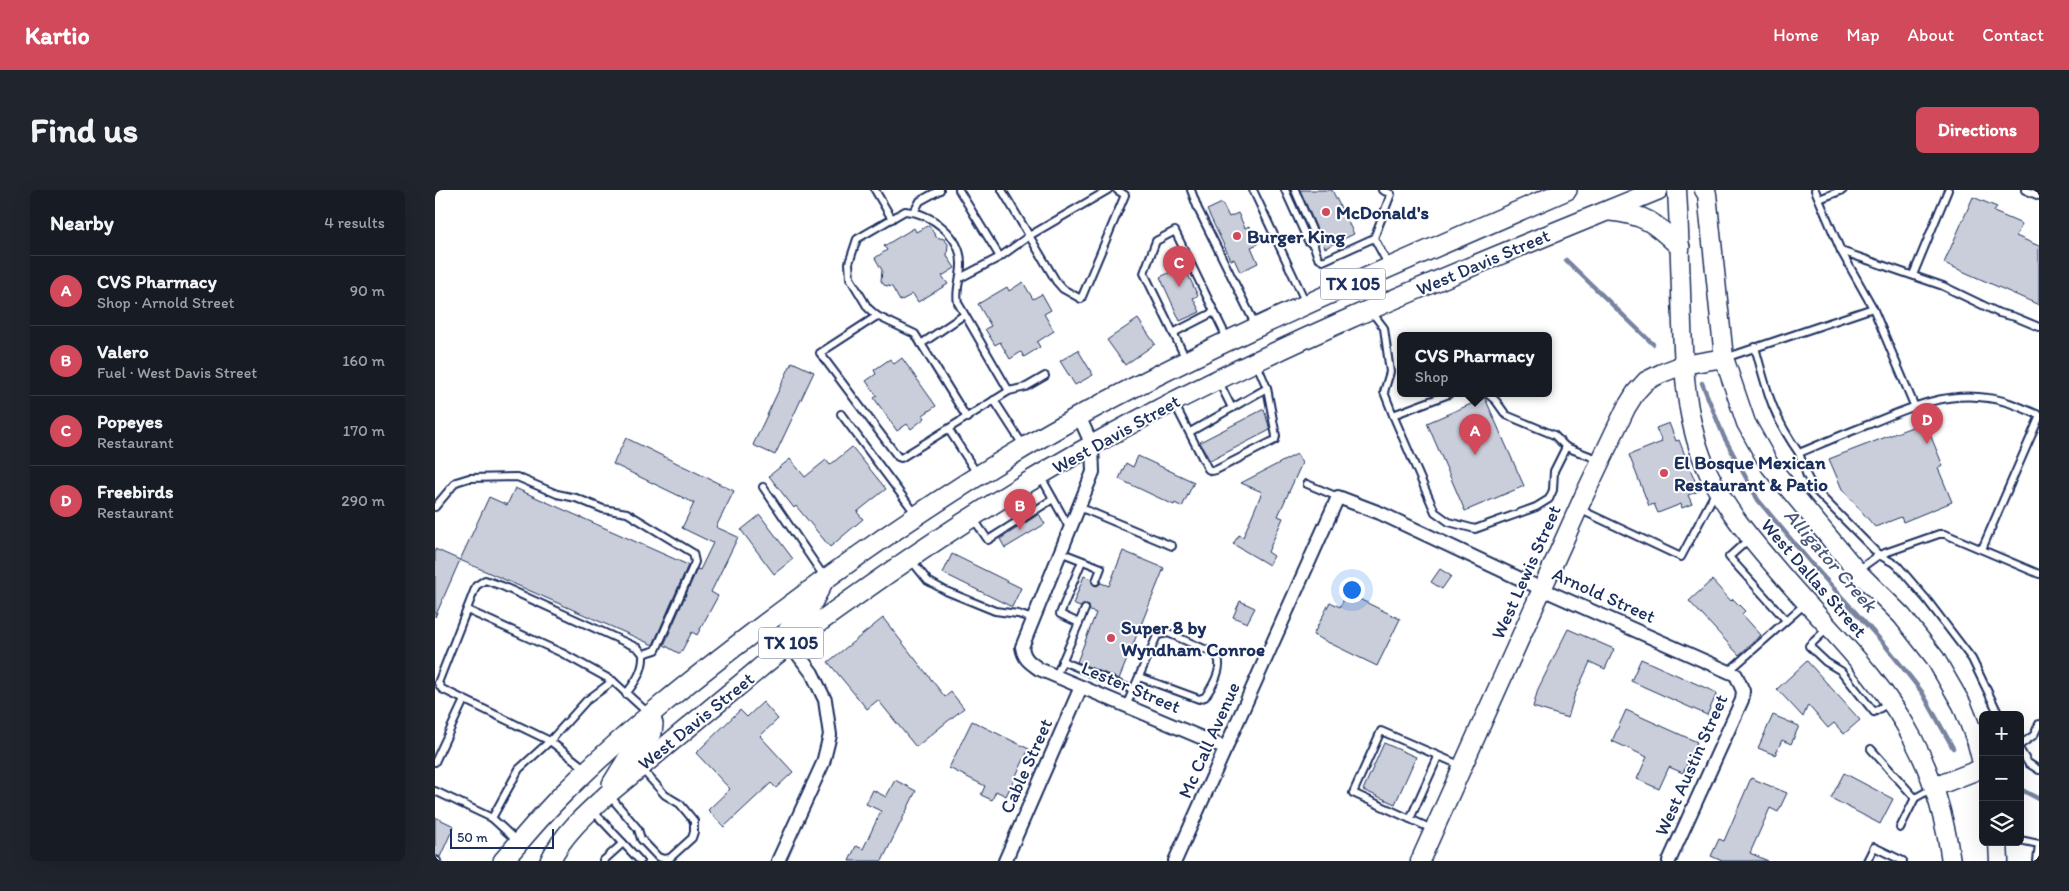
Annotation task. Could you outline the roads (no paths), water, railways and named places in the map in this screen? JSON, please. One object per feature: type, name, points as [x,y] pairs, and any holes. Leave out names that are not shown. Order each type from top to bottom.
[{"type":"main road","name":"West Davis Street","points":[[503,861],[567,790],[691,680],[825,578],[917,516],[1079,416],[1187,361],[1389,267],[1567,190]]},
{"type":"main road","name":"West Davis Street","points":[[550,861],[558,845],[608,794],[790,644],[910,559],[1040,476],[1173,402],[1255,361],[1370,310],[1658,190]]},
{"type":"main road","points":[[1609,210],[1631,213],[1648,220],[1661,229],[1680,247]]},
{"type":"main road","points":[[1370,310],[1385,296],[1391,283],[1389,267]]},
{"type":"main road","points":[[790,644],[787,632],[793,623],[808,611],[825,578]]},
{"type":"main road","points":[[608,794],[615,777],[628,758],[652,733],[653,724],[650,715]]},
{"type":"street","name":"West Dallas Street","points":[[1677,190],[1683,364],[1689,407],[1708,472],[1740,527],[1858,661],[1890,702],[1913,738],[1935,787],[1951,861]]},
{"type":"street","name":"West Dallas Street","points":[[1704,190],[1707,194],[1724,358],[1746,423],[1770,466],[1857,571],[1901,616],[1935,658],[1962,705],[1980,756]]},
{"type":"street","name":"West Lewis Street","points":[[1420,861],[1578,509],[1626,408],[1646,381],[1661,372],[1683,364],[1724,358]]},
{"type":"street","points":[[1033,619],[1093,472],[1093,445],[1079,416]]},
{"type":"street","name":"Arnold Street","points":[[1338,497],[1380,513],[1543,589],[1729,671],[1736,675],[1741,683]]},
{"type":"street","name":"Mc Call Avenue","points":[[1175,861],[1338,497]]},
{"type":"street","name":"Lester Street","points":[[1033,619],[1022,647],[1024,657],[1033,665],[1226,748]]},
{"type":"street","points":[[778,861],[823,763],[830,735],[825,700],[812,673],[790,644]]},
{"type":"street","name":"West Austin Street","points":[[1669,861],[1742,700],[1741,683]]},
{"type":"street","name":"Cable Street","points":[[1005,861],[1081,687]]},
{"type":"street","points":[[1935,787],[1979,769]]},
{"type":"street","points":[[1998,846],[1999,861]]},
{"type":"lane","points":[[875,190],[892,219]]},
{"type":"lane","points":[[914,212],[921,201],[940,190]]},
{"type":"lane","points":[[959,190],[999,257]]},
{"type":"lane","points":[[1001,190],[1063,289],[1081,299],[1125,195],[1117,190]]},
{"type":"lane","points":[[960,278],[999,257],[1029,236],[1108,190]]},
{"type":"lane","points":[[1191,190],[1198,209],[1257,328]]},
{"type":"lane","points":[[1253,190],[1307,305]]},
{"type":"lane","points":[[1285,190],[1308,241],[1314,246]]},
{"type":"lane","points":[[1295,190],[1315,237],[1314,246],[1318,258],[1323,261],[1374,238],[1391,194],[1382,190]]},
{"type":"lane","points":[[1843,190],[1817,193],[1841,251],[1873,308],[1914,405]]},
{"type":"lane","points":[[1913,275],[1948,190]]},
{"type":"lane","points":[[2025,190],[2039,196]]},
{"type":"lane","points":[[967,418],[911,331],[877,316],[868,308],[859,295],[850,278],[849,263],[857,239],[905,211],[914,212],[936,222],[946,230],[959,252],[961,262],[957,299],[964,316],[1009,391]]},
{"type":"lane","points":[[1187,361],[1144,273],[1157,241],[1175,231],[1229,341]]},
{"type":"lane","points":[[1374,238],[1389,267]]},
{"type":"lane","points":[[1841,251],[1943,286],[1999,313],[2015,317],[2039,328]]},
{"type":"lane","points":[[1724,358],[1873,308]]},
{"type":"lane","points":[[1370,310],[1383,328],[1390,372],[1384,392],[1435,512],[1449,522],[1475,528],[1536,507],[1549,499],[1553,490],[1554,471],[1566,447]]},
{"type":"lane","points":[[1173,333],[1214,312]]},
{"type":"lane","points":[[877,316],[821,353],[898,457],[904,458],[1009,391],[1026,387],[1045,376]]},
{"type":"lane","points":[[921,344],[964,316]]},
{"type":"lane","points":[[1755,348],[1773,410],[1782,429],[1799,453],[1814,489],[1879,555],[1897,565],[1972,659],[1997,711]]},
{"type":"lane","points":[[1173,402],[1208,469],[1212,471],[1275,440],[1275,425],[1267,388],[1255,361]]},
{"type":"lane","points":[[1218,380],[1232,408]]},
{"type":"lane","points":[[1190,432],[1267,388]]},
{"type":"lane","points":[[1799,453],[1914,405],[1957,396],[1981,397],[2011,403],[2039,416],[1982,549]]},
{"type":"lane","points":[[1393,415],[1441,397]]},
{"type":"lane","points":[[1491,397],[1506,415],[1554,435],[1566,447],[1601,461]]},
{"type":"lane","points":[[994,400],[1025,448]]},
{"type":"lane","points":[[841,414],[917,516]]},
{"type":"lane","points":[[949,430],[979,477]]},
{"type":"lane","points":[[1040,476],[1070,529]]},
{"type":"lane","points":[[435,507],[455,482],[469,478],[517,477],[557,494],[576,498],[603,509],[627,513],[693,552],[695,562],[656,650],[643,654]]},
{"type":"lane","points":[[1307,484],[1338,497]]},
{"type":"lane","points":[[763,487],[825,578]]},
{"type":"lane","points":[[1578,509],[1681,557],[1717,490]]},
{"type":"lane","points":[[973,518],[988,540],[1053,499]]},
{"type":"lane","points":[[1079,507],[1172,546]]},
{"type":"lane","points":[[1857,571],[1879,555],[1939,534],[1945,534],[2039,574]]},
{"type":"lane","points":[[1750,538],[1729,557],[1786,620]]},
{"type":"lane","points":[[1060,552],[1101,568],[1096,581]]},
{"type":"lane","points":[[910,559],[928,581],[946,591],[995,612],[1018,614],[1033,619]]},
{"type":"lane","points":[[1079,623],[1060,614],[1082,561]]},
{"type":"lane","points":[[588,770],[550,741],[463,700],[442,689],[438,683],[476,586],[485,580],[638,648],[643,654],[643,662],[638,678],[626,694]]},
{"type":"lane","points":[[1729,671],[1806,603]]},
{"type":"lane","points":[[1056,676],[1085,609]]},
{"type":"lane","points":[[467,610],[562,653],[613,681],[650,715]]},
{"type":"lane","points":[[1828,628],[1809,646],[1826,662],[1841,671],[1875,712],[1890,702]]},
{"type":"lane","points":[[1127,706],[1133,690],[1156,638],[1162,633],[1168,633],[1216,654],[1219,660],[1219,667],[1209,690],[1205,697],[1199,699],[1139,677]]},
{"type":"lane","points":[[1062,661],[1133,690]]},
{"type":"lane","points":[[492,818],[519,769],[550,741],[586,701],[613,681]]},
{"type":"lane","points":[[435,762],[463,700]]},
{"type":"lane","points":[[2024,742],[2034,735],[2039,724]]},
{"type":"lane","points":[[1434,830],[1353,793],[1381,731],[1463,766]]},
{"type":"lane","points":[[1871,750],[1915,798]]},
{"type":"lane","points":[[2024,756],[2028,763],[2039,770]]},
{"type":"lane","points":[[1410,819],[1439,757]]},
{"type":"lane","points":[[608,794],[638,829],[641,839],[658,857],[670,858],[692,838],[694,821],[679,804],[665,795],[640,767]]},
{"type":"lane","points":[[1901,828],[1915,798],[1935,787]]},
{"type":"lane","points":[[435,791],[492,818],[519,843]]},
{"type":"lane","points":[[592,809],[640,861]]},
{"type":"lane","points":[[2024,841],[2039,844],[2037,861]]},
{"type":"lane","points":[[603,861],[623,843]]},
{"type":"lane","points":[[1867,861],[1874,847],[1903,861]]},
{"type":"waterway","name":"Alligator Creek","points":[[1566,260],[1653,344]]},
{"type":"waterway","name":"Alligator Creek","points":[[1702,383],[1724,437],[1758,500],[1810,562],[1885,645],[1922,692],[1953,748]]},
{"type":"waterway","name":"Alligator Creek","points":[[2024,791],[2039,799]]},
{"type":"place","name":"McDonald's","points":[[1326,212]]},
{"type":"place","name":"Burger King","points":[[1237,236]]},
{"type":"place","name":"Popeyes","points":[[1179,287]]},
{"type":"place","name":"Freebirds","points":[[1927,444]]},
{"type":"place","name":"CVS Pharmacy","points":[[1475,455]]},
{"type":"place","name":"El Bosque Mexican Restaurant & Patio","points":[[1664,473]]},
{"type":"place","name":"Valero","points":[[1020,530]]},
{"type":"place","name":"Super 8 by Wyndham Conroe","points":[[1111,638]]}]
